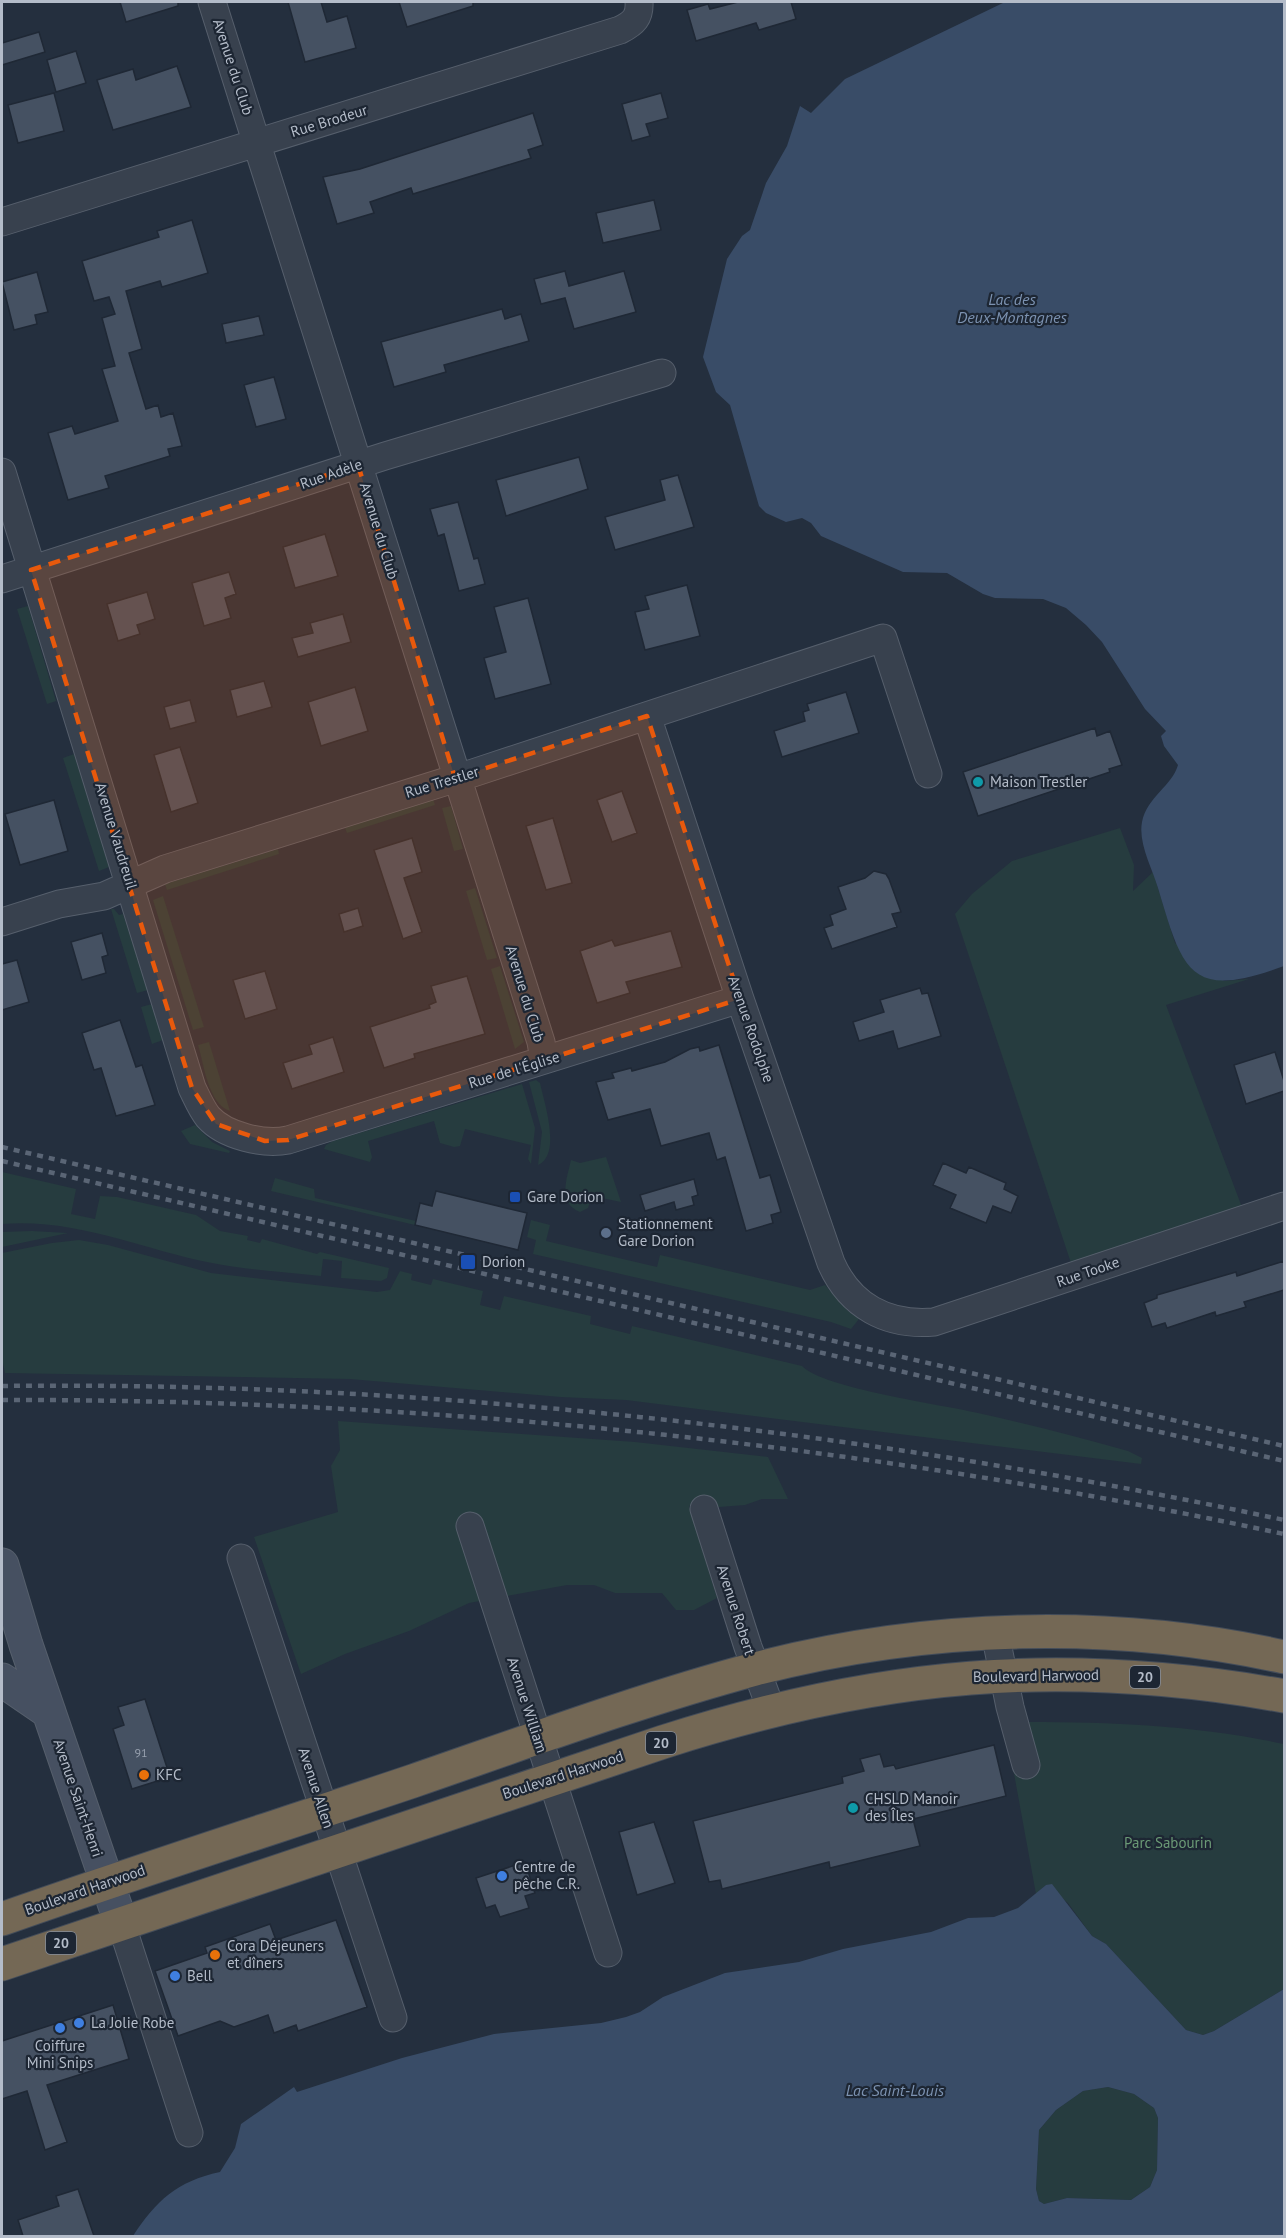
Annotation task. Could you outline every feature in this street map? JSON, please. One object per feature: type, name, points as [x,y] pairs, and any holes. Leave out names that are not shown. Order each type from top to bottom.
[{"type":"highway","name":"Boulevard Harwood","points":[[2,1919],[538,1738],[756,1669],[877,1646],[995,1634],[1150,1634],[1213,1642],[1284,1657]]},
{"type":"highway","name":"Boulevard Harwood","points":[[2,1964],[552,1778],[771,1709],[908,1683],[1070,1674],[1151,1677],[1284,1696]]},
{"type":"main road","name":"Avenue Saint-Henri","points":[[2,1565],[121,1923]]},
{"type":"main road","points":[[2,1680],[49,1712]]},
{"type":"street","name":"Avenue du Club","points":[[212,2],[541,1042],[544,1060]]},
{"type":"street","name":"Rue Brodeur","points":[[2,222],[620,30],[635,21],[639,2]]},
{"type":"street","name":"Rue Adèle","points":[[2,579],[358,465],[662,373]]},
{"type":"street","name":"Avenue Vaudreuil","points":[[2,472],[192,1088],[200,1106],[216,1124],[264,1141],[288,1140]]},
{"type":"street","name":"Rue Trestler","points":[[2,922],[59,904],[100,898],[165,869],[456,778],[883,638],[928,774]]},
{"type":"street","name":"Avenue Rodolphe","points":[[647,716],[740,999],[837,1278],[863,1306],[889,1317]]},
{"type":"street","name":"Rue de l'Église","points":[[288,1140],[740,999]]},
{"type":"street","name":"Rue Tooke","points":[[889,1317],[924,1323],[948,1318],[1284,1206]]},
{"type":"street","name":"Avenue Robert","points":[[704,1509],[771,1709]]},
{"type":"street","name":"Avenue William","points":[[470,1526],[608,1953]]},
{"type":"street","name":"Avenue Allen","points":[[241,1558],[393,2018]]},
{"type":"street","points":[[995,1634],[1026,1765]]},
{"type":"street","name":"Avenue Saint-Henri","points":[[121,1923],[189,2133]]},
{"type":"highlighted area","points":[[358,465],[455,778],[647,716],[740,999],[288,1140],[265,1141],[216,1124],[192,1088],[31,570]]},
{"type":"green space","points":[[28,606],[56,701],[47,704],[17,609]]},
{"type":"green space","points":[[74,754],[109,867],[99,871],[63,758]]},
{"type":"green space","points":[[433,799],[435,805],[347,833],[345,828]]},
{"type":"green space","points":[[451,806],[463,849],[454,851],[442,808]]},
{"type":"green space","points":[[1120,828],[1134,865],[1133,891],[1153,872],[1175,943],[1224,981],[1249,979],[1166,1005],[1243,1210],[1072,1266],[955,914],[972,894],[1012,861]]},
{"type":"green space","points":[[278,849],[279,854],[167,890],[165,884]]},
{"type":"green space","points":[[475,888],[497,958],[487,960],[466,891]]},
{"type":"green space","points":[[163,896],[204,1027],[193,1030],[153,900]]},
{"type":"green space","points":[[111,909],[119,915],[123,914],[148,990],[137,993]]},
{"type":"green space","points":[[500,966],[524,1042],[515,1049],[491,969]]},
{"type":"green space","points":[[152,1004],[163,1040],[152,1044],[141,1007]]},
{"type":"green space","points":[[209,1042],[230,1111],[217,1100],[208,1082],[198,1045]]},
{"type":"green space","points":[[536,1080],[540,1083],[550,1127],[549,1150],[545,1159],[538,1165],[542,1132],[529,1082]]},
{"type":"green space","points":[[522,1084],[535,1128],[531,1164],[528,1159],[531,1145],[465,1129],[460,1146],[454,1147],[440,1143],[434,1121],[368,1141],[372,1157],[370,1162],[324,1149],[333,1141]]},
{"type":"green space","points":[[195,1125],[212,1142],[230,1151],[229,1153],[190,1144],[181,1131]]},
{"type":"green space","points":[[606,1157],[621,1202],[592,1196],[588,1208],[580,1212],[568,1203],[566,1196],[565,1189],[571,1160],[580,1163]]},
{"type":"green space","points":[[2,1172],[76,1189],[71,1214],[95,1219],[100,1196],[117,1197],[196,1215],[220,1231],[248,1236],[247,1240],[260,1243],[262,1239],[317,1254],[320,1252],[389,1268],[387,1278],[381,1281],[341,1278],[342,1261],[323,1259],[321,1276],[266,1271],[185,1257],[82,1230],[30,1223],[2,1224]]},
{"type":"green space","points":[[275,1178],[314,1189],[315,1198],[416,1221],[415,1225],[271,1191]]},
{"type":"green space","points":[[531,1220],[550,1225],[546,1241],[657,1267],[660,1255],[810,1290],[825,1285],[847,1310],[859,1319],[851,1329],[831,1322],[533,1254],[536,1240],[527,1237]]},
{"type":"green space","points":[[2,1232],[68,1233],[2,1247]]},
{"type":"green space","points":[[79,1240],[108,1245],[211,1273],[377,1292],[390,1290],[400,1271],[412,1274],[411,1280],[431,1285],[433,1279],[483,1291],[480,1305],[500,1310],[504,1296],[591,1316],[590,1324],[630,1334],[632,1326],[802,1366],[833,1382],[885,1395],[997,1417],[1128,1451],[1142,1458],[1141,1464],[626,1400],[561,1397],[350,1379],[5,1373],[2,1359],[2,1253]]},
{"type":"green space","points":[[338,1421],[635,1442],[768,1457],[788,1499],[762,1499],[745,1505],[719,1507],[702,1501],[689,1506],[717,1598],[694,1610],[676,1610],[662,1593],[615,1593],[594,1585],[567,1585],[469,1603],[409,1631],[345,1654],[301,1674],[254,1537],[338,1512],[331,1466],[340,1450]]},
{"type":"green space","name":"Parc Sabourin","points":[[1028,1722],[1157,1726],[1221,1733],[1284,1744],[1284,1989],[1214,2031],[1203,2035],[1186,2030],[1106,1944],[1092,1936],[1068,1903],[1046,1885],[1036,1894],[1013,1768]]},
{"type":"green space","points":[[1108,2087],[1134,2094],[1154,2108],[1158,2118],[1157,2170],[1150,2187],[1131,2200],[1067,2198],[1044,2204],[1039,2201],[1036,2189],[1039,2130],[1056,2110],[1083,2091]]},
{"type":"water","name":"Lac des Deux-Montagnes","points":[[1005,2],[1284,2],[1284,966],[1253,976],[1228,980],[1209,979],[1195,972],[1184,959],[1175,941],[1146,855],[1141,830],[1145,813],[1171,779],[1178,765],[1164,746],[1161,736],[1166,731],[1145,709],[1102,642],[1066,608],[1043,599],[995,598],[983,594],[947,573],[903,572],[821,536],[811,523],[802,518],[786,522],[766,513],[759,506],[730,405],[716,392],[703,357],[727,259],[742,236],[750,230],[766,183],[787,146],[800,106],[811,113],[845,79]]},
{"type":"water","name":"Lac Saint-Louis","points":[[1052,1884],[1092,1936],[1106,1944],[1186,2030],[1203,2035],[1214,2031],[1284,1989],[1284,2236],[133,2236],[150,2212],[169,2194],[192,2181],[220,2172],[235,2148],[241,2124],[294,2087],[297,2092],[402,2058],[494,2034],[601,2023],[626,2017],[640,2012],[663,1997],[725,1973],[799,1962],[843,1949],[931,1932],[968,1918],[994,1917],[1018,1908],[1046,1885]],"holes":[[[1108,2087],[1134,2094],[1154,2108],[1158,2118],[1157,2170],[1150,2187],[1131,2200],[1067,2198],[1044,2204],[1039,2201],[1036,2189],[1039,2130],[1056,2110],[1083,2091]]]},
{"type":"building","points":[[120,2],[178,2],[178,6],[126,22]]},
{"type":"building","points":[[288,2],[321,2],[327,22],[347,16],[356,48],[305,62]]},
{"type":"building","points":[[399,2],[473,2],[473,6],[407,27]]},
{"type":"building","points":[[738,2],[791,2],[796,19],[759,30],[756,23],[696,41],[687,10],[708,4],[710,9]]},
{"type":"building","points":[[39,32],[45,52],[2,65],[2,43]]},
{"type":"building","points":[[76,51],[86,83],[56,92],[47,60]]},
{"type":"building","points":[[177,66],[191,107],[113,130],[97,80],[133,69],[136,80]]},
{"type":"building","points":[[54,93],[64,131],[18,143],[8,105]]},
{"type":"building","points":[[661,93],[668,118],[646,124],[650,136],[632,141],[622,104]]},
{"type":"building","points":[[533,113],[543,145],[528,150],[531,158],[413,194],[411,188],[370,202],[374,213],[337,224],[323,177],[360,169]]},
{"type":"building","points":[[654,200],[661,230],[603,243],[596,213]]},
{"type":"building","points":[[192,220],[208,273],[162,287],[160,281],[126,291],[142,349],[129,353],[146,409],[158,405],[161,417],[173,413],[182,446],[168,449],[170,456],[105,476],[109,488],[68,500],[48,433],[72,426],[75,434],[118,421],[102,369],[115,366],[102,318],[115,314],[109,297],[94,301],[82,261],[159,237],[157,231]]},
{"type":"building","points":[[565,271],[569,286],[624,271],[636,312],[574,329],[565,298],[541,304],[534,279]]},
{"type":"building","points":[[37,272],[48,312],[35,315],[37,324],[14,330],[2,282]]},
{"type":"building","points":[[502,309],[505,319],[521,314],[529,341],[444,365],[446,372],[394,387],[381,342]]},
{"type":"building","points":[[259,316],[264,335],[226,343],[222,324]]},
{"type":"building","points":[[274,377],[286,419],[256,427],[244,385]]},
{"type":"building","points":[[579,457],[588,489],[506,516],[496,480]]},
{"type":"building","points":[[678,475],[694,527],[615,550],[605,517],[665,500],[660,480]]},
{"type":"building","points":[[458,502],[474,559],[478,558],[485,584],[459,591],[444,534],[438,536],[430,509]]},
{"type":"building","points":[[325,534],[338,576],[295,588],[283,547]]},
{"type":"building","points":[[229,572],[236,594],[225,598],[231,618],[204,626],[192,583]]},
{"type":"building","points":[[687,585],[700,636],[645,650],[635,612],[649,609],[645,596]]},
{"type":"building","points":[[147,592],[155,619],[137,625],[140,634],[118,641],[107,604]]},
{"type":"building","points":[[528,598],[551,684],[495,699],[484,658],[506,652],[494,607]]},
{"type":"building","points":[[343,614],[351,642],[298,657],[292,638],[313,633],[310,623]]},
{"type":"building","points":[[264,681],[272,707],[237,717],[230,690]]},
{"type":"building","points":[[355,687],[368,731],[321,746],[308,702]]},
{"type":"building","points":[[846,692],[859,733],[782,757],[774,731],[805,721],[803,712],[809,710],[807,704]]},
{"type":"building","points":[[190,700],[196,722],[170,729],[164,707]]},
{"type":"building","points":[[1095,728],[1097,736],[1110,731],[1122,765],[1109,769],[1110,772],[978,816],[963,772]]},
{"type":"building","points":[[180,747],[198,803],[171,812],[154,755]]},
{"type":"building","points":[[622,791],[637,833],[612,842],[597,800]]},
{"type":"building","points":[[54,800],[68,851],[20,865],[5,814]]},
{"type":"building","points":[[553,818],[572,883],[546,890],[526,826]]},
{"type":"building","points":[[412,838],[422,872],[404,878],[422,932],[403,939],[374,850]]},
{"type":"building","points":[[874,871],[886,874],[889,879],[901,912],[892,914],[897,927],[832,949],[824,928],[833,925],[830,915],[846,909],[838,887],[865,878]]},
{"type":"building","points":[[358,908],[363,926],[344,932],[339,914]]},
{"type":"building","points":[[671,931],[682,967],[626,982],[630,993],[597,1003],[580,951],[612,940],[615,946]]},
{"type":"building","points":[[102,933],[108,955],[102,957],[106,973],[82,980],[71,942]]},
{"type":"building","points":[[17,960],[29,1002],[2,1010],[2,964]]},
{"type":"building","points":[[265,971],[277,1009],[245,1019],[233,980]]},
{"type":"building","points":[[467,976],[485,1034],[414,1054],[415,1058],[384,1068],[370,1027],[430,1008],[429,1005],[436,1002],[431,986]]},
{"type":"building","points":[[920,988],[922,994],[928,993],[941,1036],[898,1049],[893,1031],[859,1041],[853,1022],[884,1012],[880,1000]]},
{"type":"building","points":[[120,1020],[136,1067],[142,1065],[155,1105],[116,1116],[101,1068],[94,1070],[82,1033]]},
{"type":"building","points":[[333,1037],[344,1072],[292,1089],[283,1063],[312,1054],[309,1045]]},
{"type":"building","points":[[719,1045],[760,1178],[770,1175],[781,1212],[771,1215],[773,1223],[746,1231],[725,1157],[717,1160],[709,1133],[661,1146],[650,1109],[608,1120],[596,1082],[614,1078],[612,1073],[631,1068],[632,1071],[665,1062],[690,1049],[699,1047],[700,1051]]},
{"type":"building","points":[[1275,1052],[1284,1081],[1284,1091],[1246,1104],[1234,1065]]},
{"type":"building","points":[[943,1163],[966,1173],[969,1167],[1006,1183],[1004,1189],[1018,1196],[1011,1213],[993,1206],[986,1223],[950,1208],[956,1195],[933,1185]]},
{"type":"building","points":[[694,1179],[698,1195],[692,1197],[694,1205],[676,1210],[674,1202],[645,1211],[640,1195]]},
{"type":"building","points":[[436,1191],[527,1213],[518,1250],[415,1225],[420,1203],[432,1206]]},
{"type":"building","points":[[1284,1261],[1284,1290],[1244,1302],[1246,1307],[1216,1316],[1215,1312],[1167,1328],[1165,1323],[1152,1327],[1144,1303],[1157,1298],[1157,1295],[1236,1272],[1237,1276]]},
{"type":"building","points":[[145,1699],[170,1777],[132,1789],[113,1729],[124,1725],[118,1707]]},
{"type":"building","name":"CHSLD Manoir des Îles","points":[[994,1745],[1006,1796],[913,1819],[920,1846],[830,1868],[829,1862],[722,1889],[720,1880],[709,1882],[693,1821],[843,1783],[842,1777],[864,1771],[860,1759],[880,1754],[884,1767],[894,1765],[896,1769]]},
{"type":"building","points":[[654,1822],[675,1883],[637,1895],[619,1832]]},
{"type":"building","points":[[525,1862],[535,1893],[525,1896],[529,1908],[500,1917],[495,1905],[486,1908],[476,1878]]},
{"type":"building","points":[[336,1920],[367,2007],[298,2031],[296,2025],[274,2033],[268,2015],[234,2027],[220,2021],[178,2036],[155,1971],[207,1953],[205,1947],[270,1924],[276,1940]]},
{"type":"building","points":[[113,2005],[129,2059],[47,2085],[67,2142],[45,2150],[27,2091],[2,2099],[2,2041]]},
{"type":"building","points":[[78,2189],[94,2236],[23,2236],[18,2220],[59,2206],[56,2196]]},
{"type":"railway","points":[[2,1147],[1284,1446]]},
{"type":"railway","points":[[2,1161],[1284,1461]]},
{"type":"railway","points":[[2,1386],[162,1387],[324,1392],[485,1403],[647,1418],[808,1437],[968,1461],[1127,1488],[1284,1520]]},
{"type":"railway","points":[[2,1400],[163,1402],[324,1408],[485,1418],[646,1433],[807,1452],[967,1475],[1126,1502],[1284,1534]]},
{"type":"place","name":"Maison Trestler","points":[[978,782]]},
{"type":"place","name":"Gare Dorion","points":[[515,1197]]},
{"type":"place","name":"Stationnement Gare Dorion","points":[[606,1233]]},
{"type":"place","name":"Dorion","points":[[468,1262]]},
{"type":"place","name":"KFC","points":[[144,1775]]},
{"type":"place","name":"CHSLD Manoir des Îles","points":[[853,1808]]},
{"type":"place","name":"Centre de pêche C.R.","points":[[502,1876]]},
{"type":"place","name":"Cora Déjeuners et dîners","points":[[215,1955]]},
{"type":"place","name":"Bell","points":[[175,1976]]},
{"type":"place","name":"La Jolie Robe","points":[[79,2023]]},
{"type":"place","name":"Coiffure Mini Snips","points":[[60,2028]]}]
